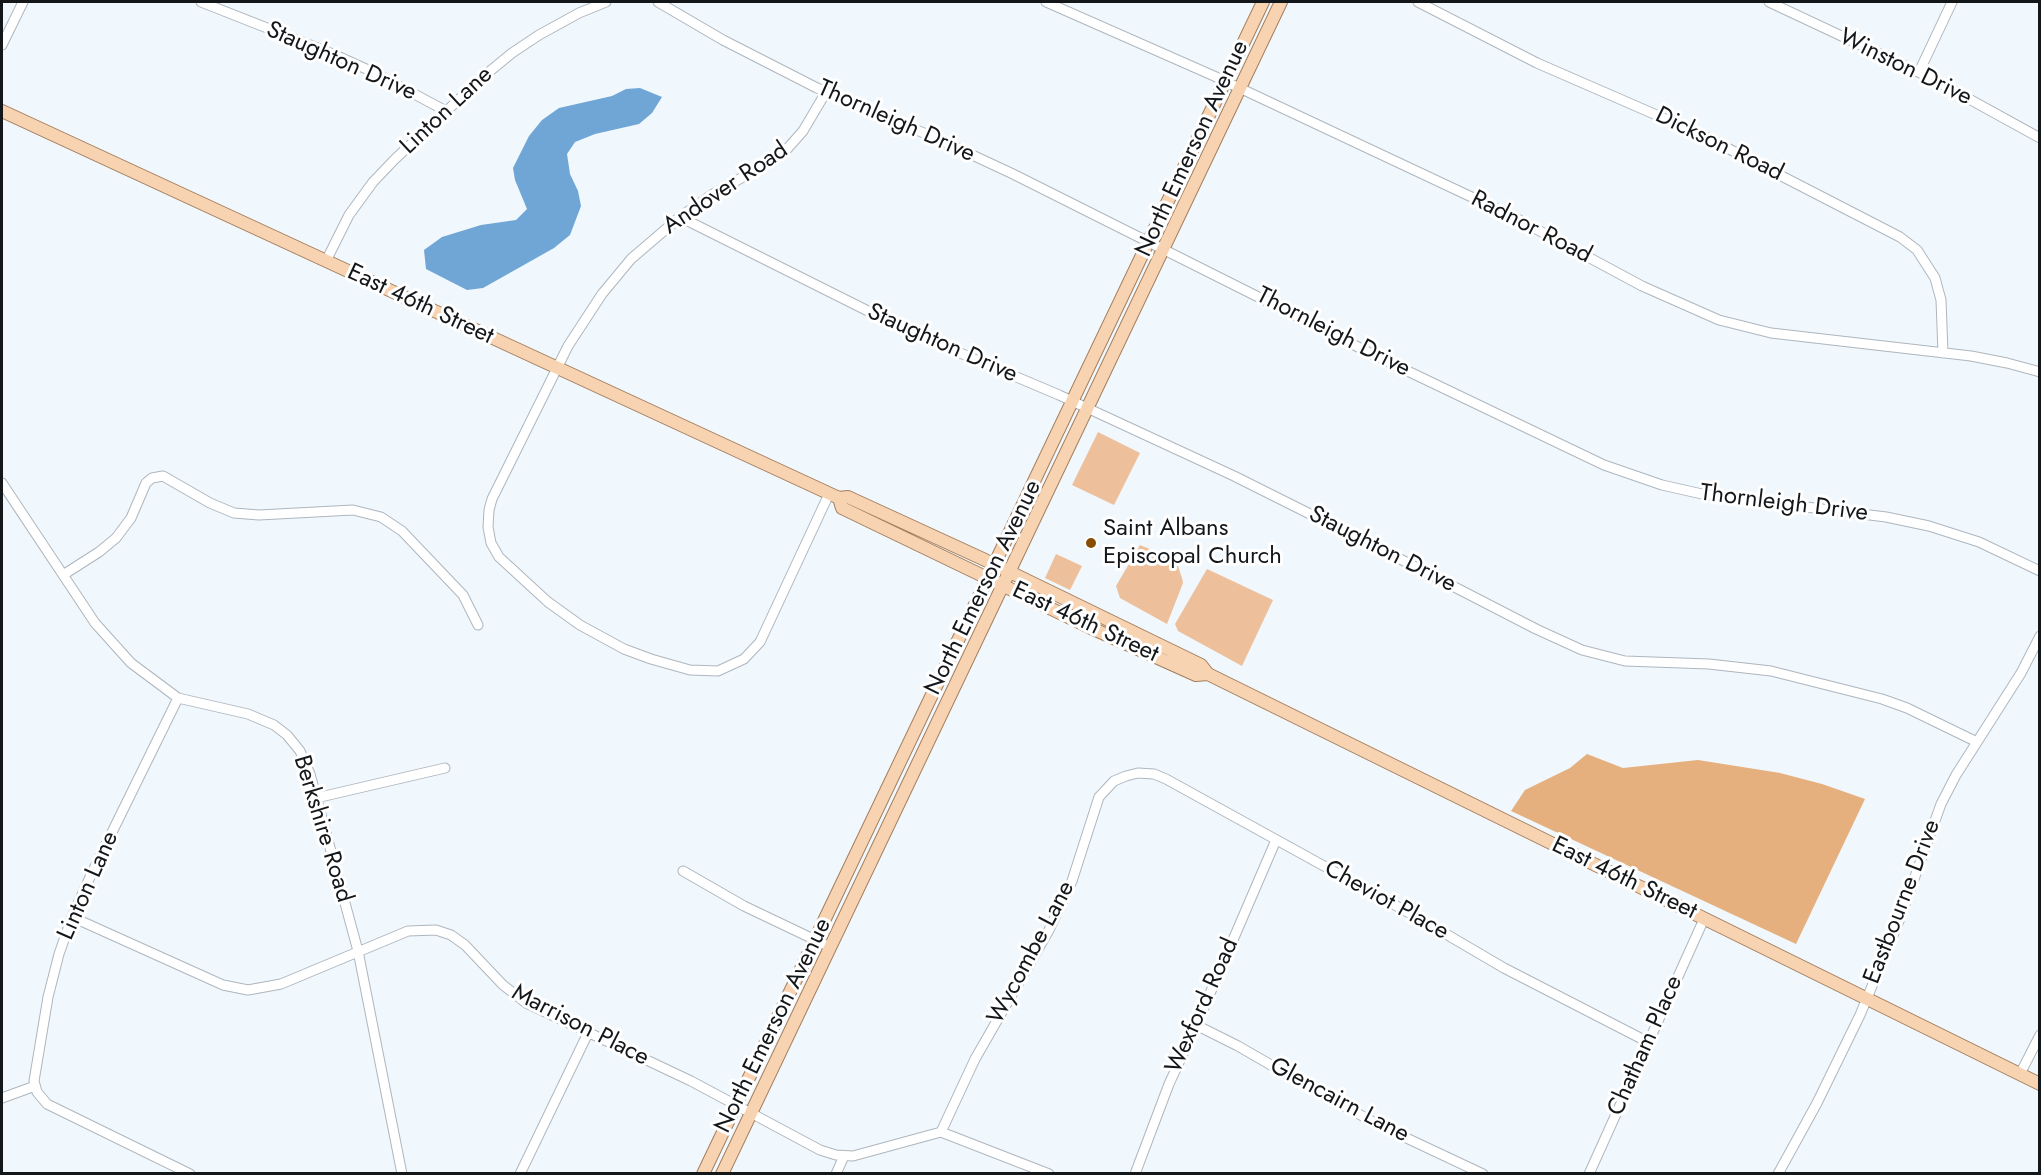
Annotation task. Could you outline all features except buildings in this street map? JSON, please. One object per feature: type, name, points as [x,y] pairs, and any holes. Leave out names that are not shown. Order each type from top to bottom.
[{"type":"main road","name":"North Emerson Avenue","points":[[703,1173],[1263,2]]},
{"type":"main road","name":"North Emerson Avenue","points":[[722,1173],[1281,2]]},
{"type":"main road","name":"East 46th Street","points":[[2,111],[834,496],[848,496],[1010,572],[1201,665],[1208,674],[2040,1084]]},
{"type":"main road","name":"East 46th Street","points":[[834,496],[842,508],[1104,634],[1196,675],[1208,674]]},
{"type":"street","points":[[2,45],[23,2]]},
{"type":"street","name":"Staughton Drive","points":[[201,2],[333,54],[446,111]]},
{"type":"street","name":"Linton Lane","points":[[326,261],[343,225],[368,188],[446,111],[512,53],[561,22],[606,2]]},
{"type":"street","name":"Thornleigh Drive","points":[[658,2],[723,40],[826,92],[980,158],[1370,353],[1627,474],[1702,494],[1886,517],[1929,526],[1979,542],[2040,571]]},
{"type":"street","name":"Radnor Road","points":[[1046,2],[1225,81],[1512,216],[1635,283],[1719,320],[1771,333],[1943,353],[2007,363],[2040,372]]},
{"type":"street","name":"Dickson Road","points":[[1418,2],[1563,75],[1701,134],[1900,237],[1917,250],[1935,278],[1941,300],[1943,353]]},
{"type":"street","name":"Winston Drive","points":[[1769,2],[1919,72],[2040,138]]},
{"type":"street","points":[[1919,72],[1952,2]]},
{"type":"street","name":"Andover Road","points":[[826,92],[803,131],[782,153],[713,194],[680,217],[640,251],[609,284],[580,324],[492,499],[488,519],[489,535],[499,557],[548,602],[587,630],[624,649],[666,664],[702,672],[726,669],[747,657],[762,639],[834,496]]},
{"type":"street","name":"Staughton Drive","points":[[680,217],[906,330],[1073,401],[1270,494],[1582,650],[1605,658],[1625,661],[1709,664],[1771,671],[1882,699],[1907,708],[1977,742]]},
{"type":"street","points":[[63,575],[116,538],[131,518],[146,483],[152,478],[163,476],[210,503],[234,513],[259,515],[353,510],[381,517],[402,531],[463,596],[478,625]]},
{"type":"street","name":"Berkshire Road","points":[[2,483],[96,623],[141,671],[178,698],[260,718],[281,730],[300,751],[310,774],[358,951],[402,1173]]},
{"type":"street","name":"Eastbourne Drive","points":[[1778,1173],[1817,1103],[1866,999],[1899,921],[1938,811],[1956,774],[2021,673],[2040,636]]},
{"type":"street","name":"Linton Lane","points":[[35,1086],[34,1077],[48,997],[59,954],[72,917],[94,867],[178,698]]},
{"type":"street","points":[[316,798],[445,768]]},
{"type":"street","name":"Cheviot Place","points":[[1122,777],[1142,773],[1162,777],[1504,968],[1648,1042]]},
{"type":"street","name":"Wycombe Lane","points":[[941,1132],[975,1059],[1049,930],[1072,881],[1099,797],[1110,784],[1122,777]]},
{"type":"street","name":"Wexford Road","points":[[1136,1173],[1164,1095],[1276,840]]},
{"type":"street","points":[[683,871],[735,901],[830,947]]},
{"type":"street","name":"Marrison Place","points":[[72,917],[223,985],[240,990],[273,987],[408,930],[428,929],[447,934],[465,945],[491,974],[516,996],[588,1033],[691,1081],[820,1150],[844,1156]]},
{"type":"street","name":"Chatham Place","points":[[1589,1173],[1704,919]]},
{"type":"street","name":"Glencairn Lane","points":[[1196,1024],[1383,1127],[1483,1173]]},
{"type":"street","points":[[520,1173],[588,1033]]},
{"type":"street","points":[[2020,1074],[2040,1035]]},
{"type":"street","points":[[2,1098],[35,1086],[47,1104],[190,1173]]},
{"type":"street","points":[[836,1173],[844,1156],[861,1154],[941,1132],[1049,1173]]},
{"type":"shaded area","points":[[1098,432],[1140,453],[1114,505],[1072,485]]},
{"type":"shaded area","points":[[1140,545],[1176,560],[1183,583],[1167,624],[1120,598],[1116,586]]},
{"type":"shaded area","points":[[1056,554],[1082,566],[1070,590],[1045,578]]},
{"type":"shaded area","points":[[1207,569],[1273,600],[1242,666],[1178,631],[1175,624]]},
{"type":"shaded area","points":[[1587,754],[1623,768],[1698,760],[1780,773],[1865,799],[1796,944],[1511,811],[1525,790],[1570,768]]},
{"type":"water","points":[[640,88],[662,97],[652,113],[639,124],[595,134],[575,142],[567,154],[570,174],[578,191],[581,206],[570,235],[554,248],[483,288],[467,290],[426,269],[424,250],[442,237],[481,225],[516,220],[527,209],[515,180],[513,168],[529,136],[542,120],[559,108],[612,96],[626,89]]},
{"type":"place","name":"Saint Albans Episcopal Church","points":[[1091,543]]}]
